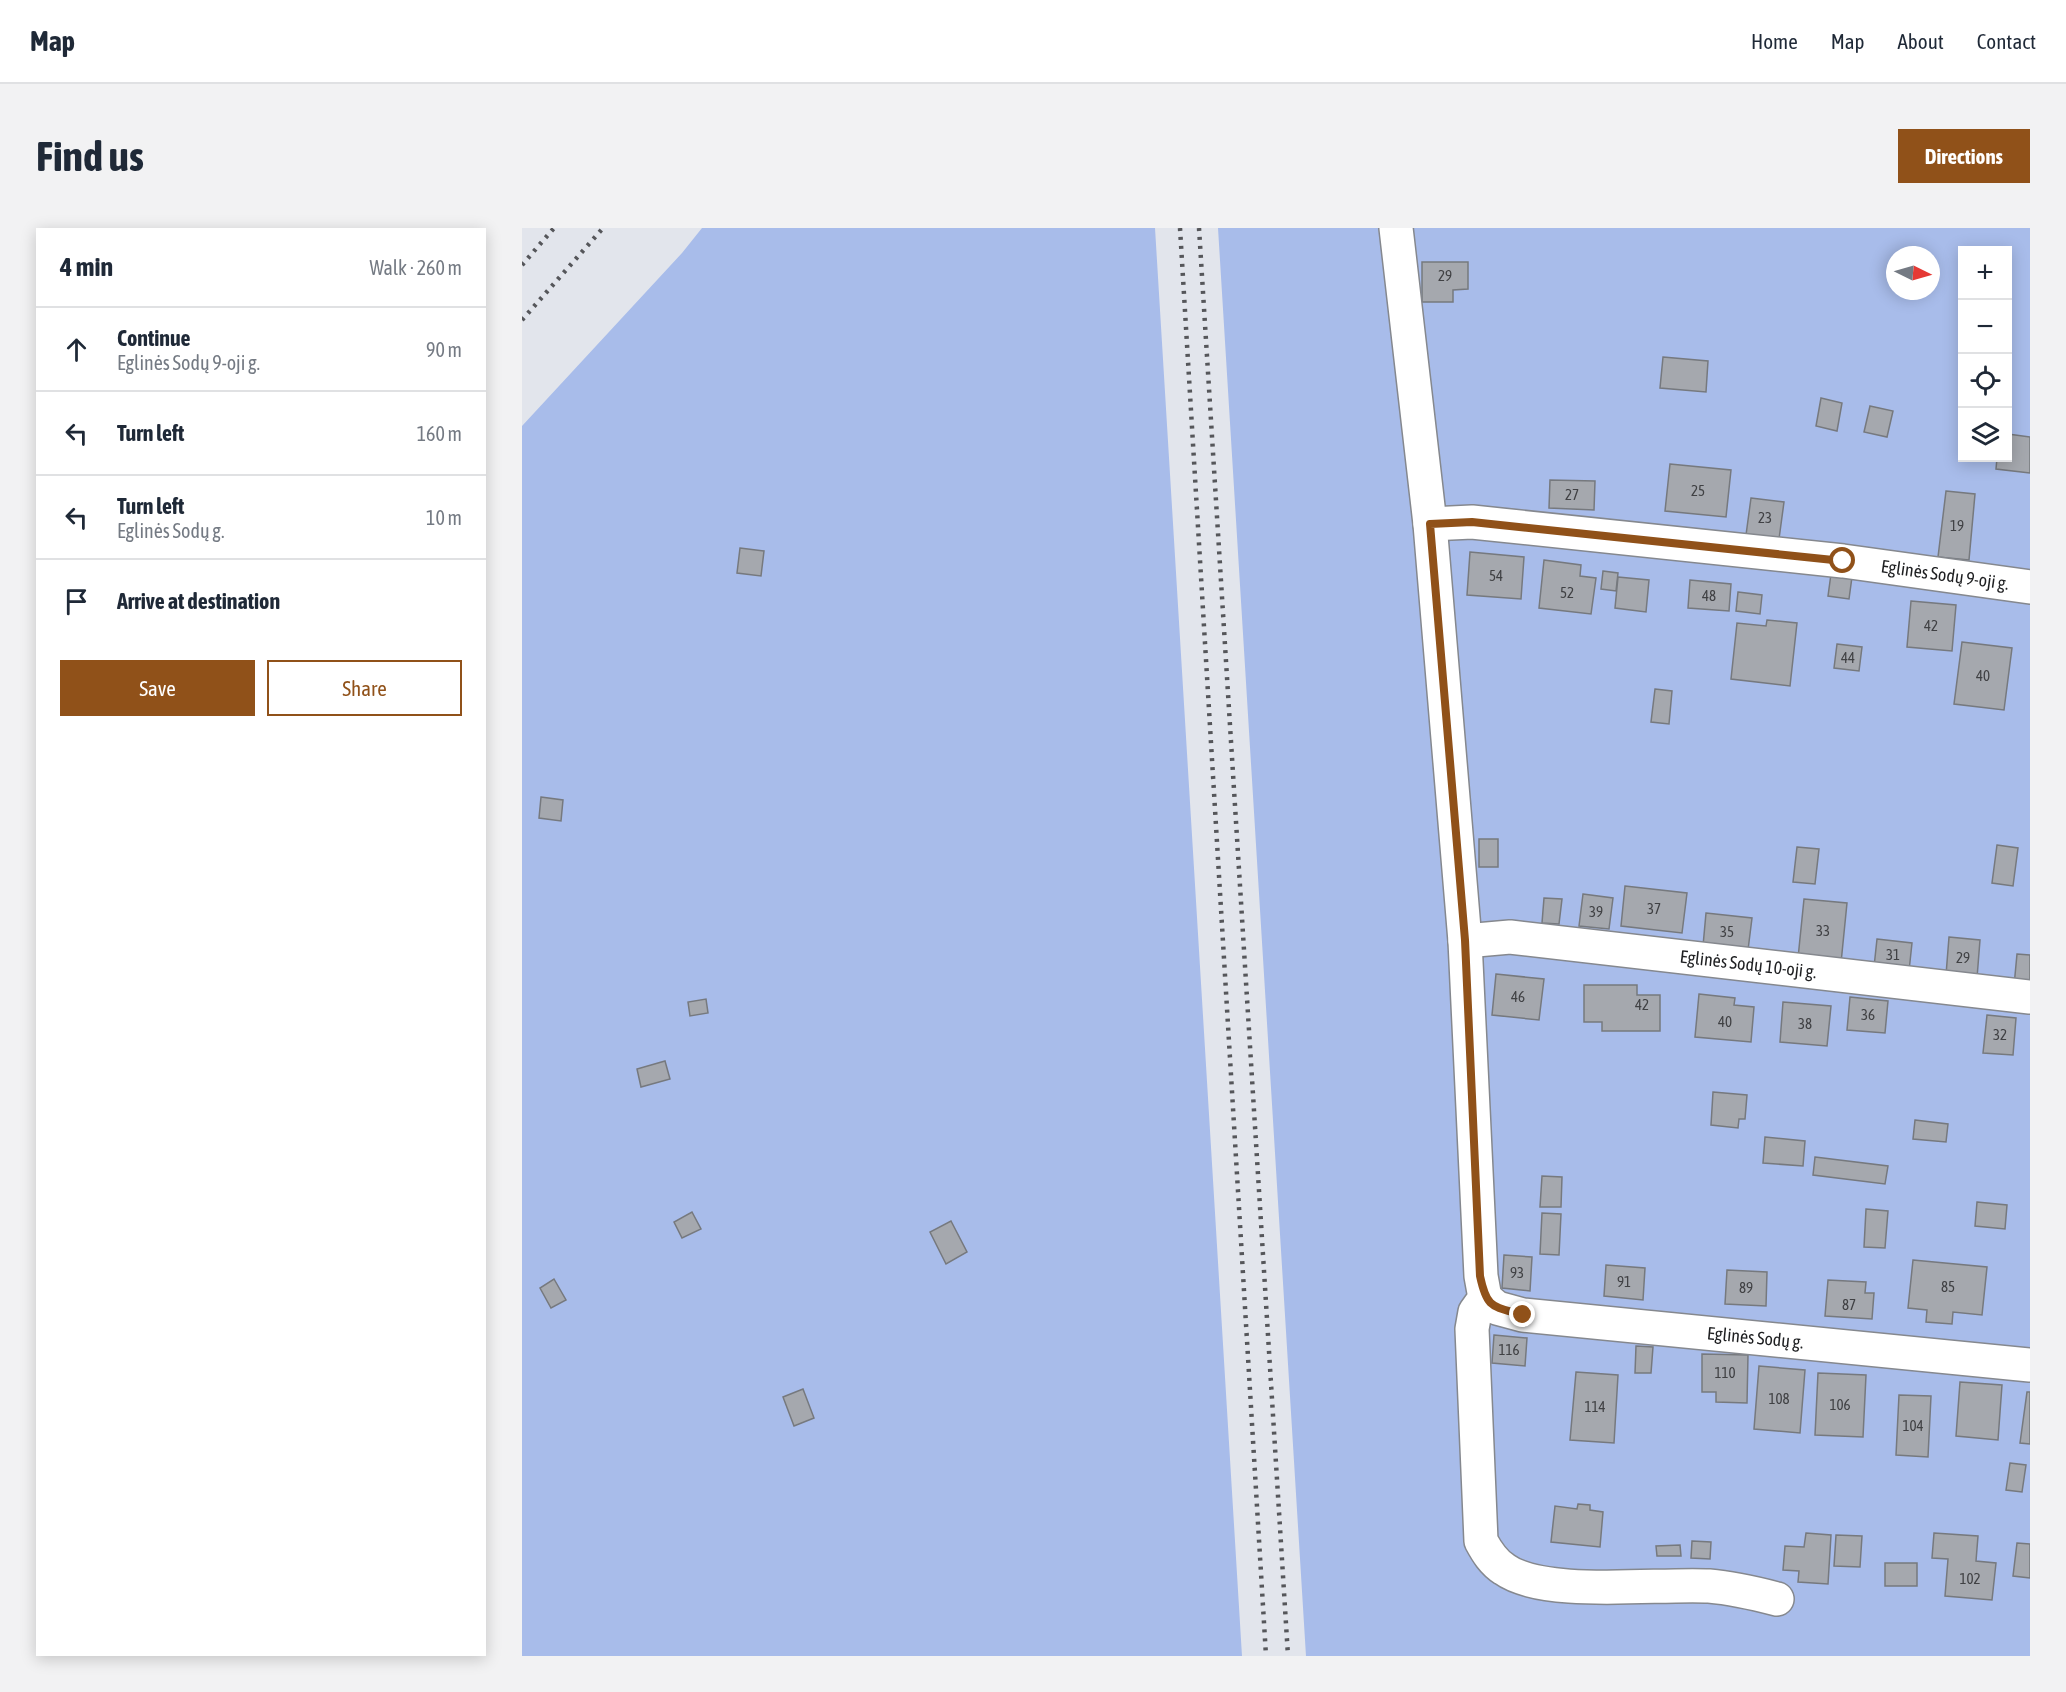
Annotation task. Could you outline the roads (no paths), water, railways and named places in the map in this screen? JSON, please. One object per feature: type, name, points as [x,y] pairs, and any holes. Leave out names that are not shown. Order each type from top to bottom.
[{"type":"street","points":[[1396,228],[1430,524],[1465,940],[1480,1276],[1485,1298],[1475,1312],[1472,1329],[1481,1541],[1490,1557],[1504,1570],[1519,1578],[1560,1586],[1707,1586],[1739,1589],[1777,1599]]},
{"type":"street","name":"Eglinės Sodų 9-oji g.","points":[[1430,524],[1472,522],[1843,561],[2030,587]]},
{"type":"street","name":"Eglinės Sodų 10-oji g.","points":[[1465,940],[1510,937],[2030,997]]},
{"type":"street","name":"Eglinės Sodų g.","points":[[1485,1298],[1497,1308],[1523,1315],[2030,1365]]},
{"type":"railway","points":[[522,265],[554,228]]},
{"type":"railway","points":[[522,320],[603,228]]},
{"type":"railway","points":[[1180,228],[1266,1656]]},
{"type":"railway","points":[[1199,228],[1288,1656]]}]
